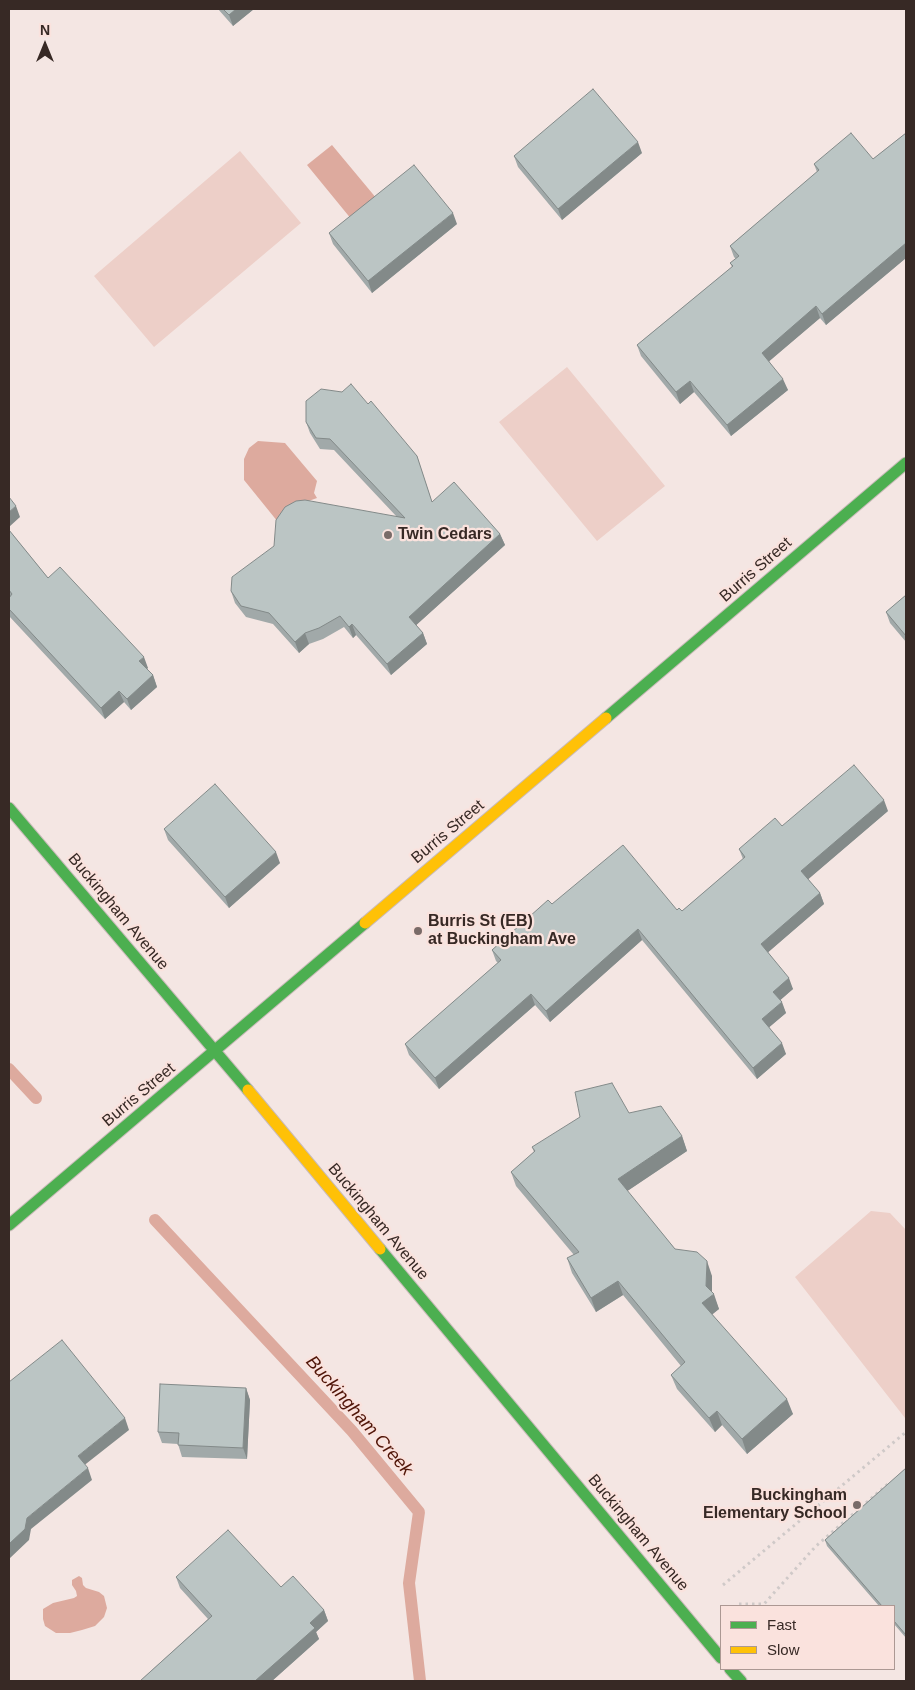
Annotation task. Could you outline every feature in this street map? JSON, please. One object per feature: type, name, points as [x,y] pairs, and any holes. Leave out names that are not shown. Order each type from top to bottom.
[{"type":"street","name":"Burris Street","points":[[9,1225],[215,1052],[906,463]]},
{"type":"street","name":"Buckingham Avenue","points":[[9,808],[720,1657]]},
{"type":"street","points":[[731,1670],[741,1681]]},
{"type":"path","points":[[723,1585],[906,1432]]},
{"type":"path","points":[[739,1604],[764,1604],[816,1546],[891,1481]]},
{"type":"shaded area","points":[[332,145],[377,199],[352,220],[307,165]]},
{"type":"shaded area","points":[[240,151],[301,223],[154,347],[94,276]]},
{"type":"shaded area","points":[[567,367],[665,486],[597,541],[499,422]]},
{"type":"shaded area","points":[[258,441],[285,443],[317,481],[314,493],[317,498],[303,503],[282,527],[244,480],[244,459],[249,448]]},
{"type":"shaded area","points":[[871,1211],[890,1213],[906,1230],[905,1418],[795,1277]]},
{"type":"shaded area","points":[[79,1576],[82,1578],[83,1585],[86,1588],[99,1592],[104,1596],[107,1608],[104,1617],[95,1626],[70,1633],[56,1633],[45,1626],[43,1609],[53,1603],[77,1596],[72,1580]]},
{"type":"building","points":[[223,9],[236,9],[229,15]]},
{"type":"building","points":[[593,89],[638,142],[558,209],[514,156]]},
{"type":"building","points":[[851,133],[873,159],[906,133],[906,243],[822,314],[816,306],[762,353],[783,379],[727,425],[690,381],[676,392],[637,345],[733,266],[730,263],[739,256],[730,246],[819,170],[814,164]]},
{"type":"building","points":[[414,165],[453,213],[368,281],[329,233]]},
{"type":"building","name":"Twin Cedars","points":[[351,384],[368,404],[371,401],[417,456],[432,502],[454,482],[500,534],[409,617],[423,633],[387,664],[352,624],[349,627],[340,616],[319,628],[305,633],[295,642],[269,613],[241,606],[231,591],[232,577],[274,546],[276,520],[285,507],[296,501],[305,500],[405,518],[330,439],[316,438],[306,422],[306,401],[321,389],[342,392]]},
{"type":"building","points":[[9,497],[16,506],[9,512]]},
{"type":"building","points":[[9,530],[48,578],[60,567],[144,657],[139,661],[153,675],[127,699],[119,691],[101,708],[9,609],[9,598],[12,594],[9,590]]},
{"type":"building","points":[[906,595],[906,636],[886,612]]},
{"type":"building","points":[[854,765],[884,800],[801,871],[820,893],[761,944],[789,978],[773,992],[782,1002],[762,1019],[782,1043],[753,1068],[638,929],[546,1011],[531,994],[435,1078],[405,1044],[501,960],[492,950],[548,900],[552,904],[623,845],[677,910],[679,908],[682,911],[745,857],[739,849],[775,818],[782,826]]},
{"type":"building","points":[[215,784],[276,852],[225,897],[164,829]]},
{"type":"building","points":[[612,1083],[629,1113],[661,1106],[682,1136],[618,1179],[675,1249],[697,1252],[707,1261],[706,1286],[714,1294],[702,1303],[787,1399],[742,1439],[717,1411],[709,1418],[671,1375],[685,1362],[618,1281],[591,1298],[567,1258],[579,1252],[511,1172],[535,1151],[532,1147],[580,1117],[575,1092]]},
{"type":"building","points":[[62,1340],[125,1418],[78,1456],[88,1468],[27,1518],[25,1529],[9,1544],[9,1382]]},
{"type":"building","points":[[160,1384],[246,1388],[243,1448],[178,1445],[179,1433],[158,1432]]},
{"type":"building","points":[[906,1468],[906,1635],[895,1622],[895,1605],[881,1605],[825,1540]]},
{"type":"building","points":[[228,1530],[281,1587],[293,1576],[324,1610],[310,1623],[315,1628],[255,1681],[140,1681],[212,1616],[176,1577]]},
{"type":"waterway","name":"Buckingham Creek","points":[[9,1069],[36,1098]]},
{"type":"waterway","name":"Buckingham Creek","points":[[155,1220],[352,1431],[419,1512],[409,1583],[420,1681]]},
{"type":"traffic: fast","points":[[606,718],[906,463]]},
{"type":"traffic: fast","points":[[9,808],[248,1090]]},
{"type":"traffic: fast","points":[[9,1225],[365,923]]},
{"type":"traffic: fast","points":[[380,1249],[720,1657]]},
{"type":"traffic: fast","points":[[731,1670],[741,1681]]},
{"type":"traffic: slow","points":[[365,923],[606,718]]},
{"type":"traffic: slow","points":[[248,1090],[380,1249]]},
{"type":"place","name":"Twin Cedars","points":[[388,535]]},
{"type":"place","name":"Burris St (EB) at Buckingham Ave","points":[[418,931]]},
{"type":"place","name":"Buckingham Elementary School","points":[[857,1505]]}]
